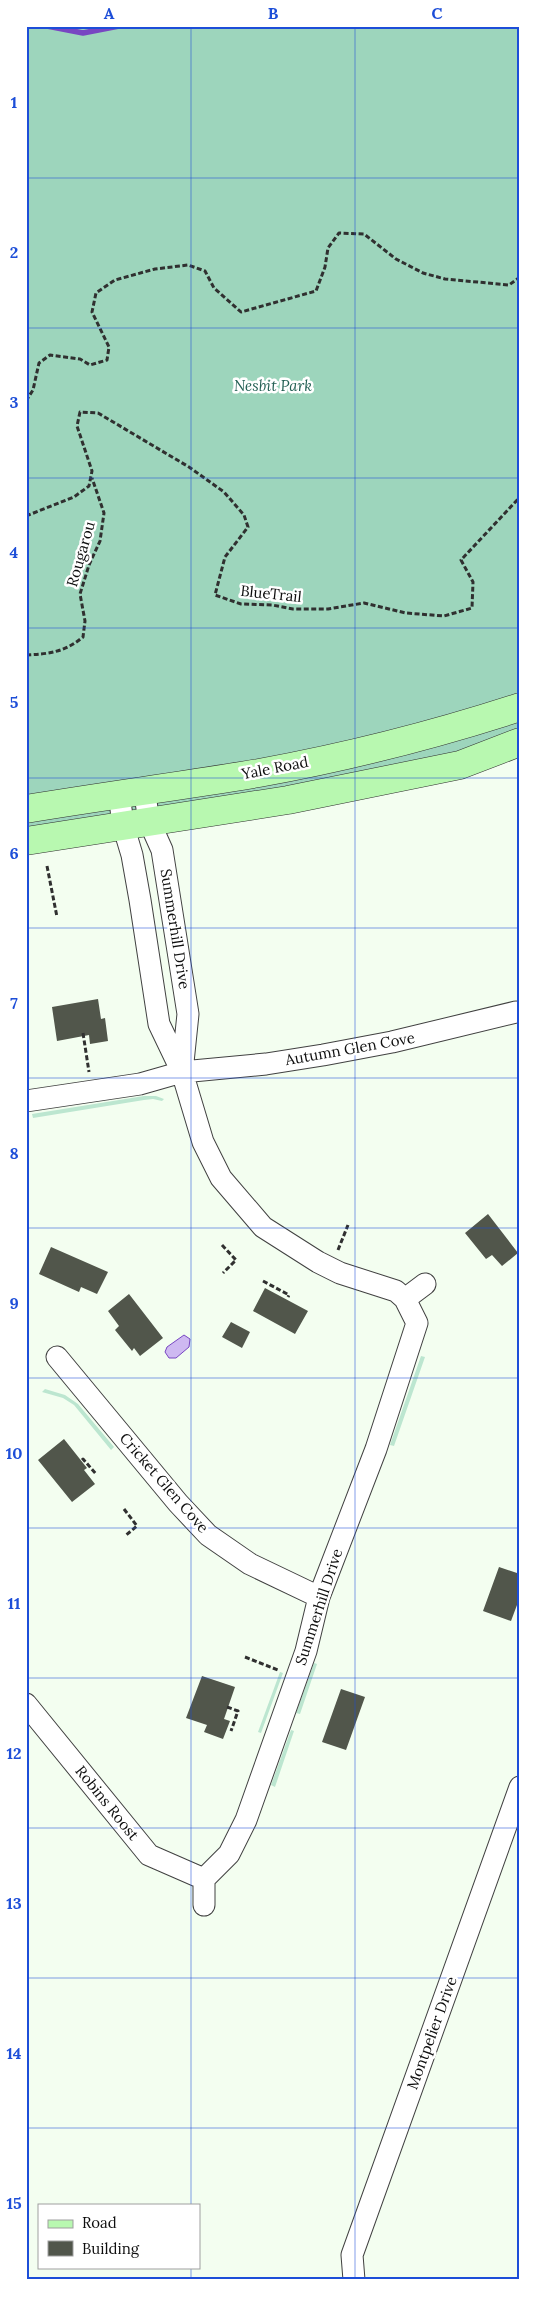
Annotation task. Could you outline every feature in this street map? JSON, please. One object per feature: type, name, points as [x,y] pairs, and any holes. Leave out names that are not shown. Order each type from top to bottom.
[{"type":"main road","name":"Yale Road","points":[[26,809],[259,772],[385,747],[520,707]]},
{"type":"main road","points":[[26,841],[288,800],[460,765],[520,742]]},
{"type":"street","name":"Summerhill Drive","points":[[132,791],[136,823],[134,864],[159,1024],[182,1072],[203,1142],[215,1166],[235,1196],[264,1227],[318,1262],[340,1273],[396,1290],[405,1299],[418,1323],[376,1449],[319,1597],[306,1651],[246,1820],[229,1854],[204,1879]]},
{"type":"street","name":"Summerhill Drive","points":[[136,823],[162,850],[188,1014],[182,1072]]},
{"type":"street","name":"Autumn Glen Cove","points":[[26,1101],[140,1084],[182,1072],[266,1064],[323,1055],[392,1042],[516,1012]]},
{"type":"street","points":[[405,1299],[425,1284]]},
{"type":"street","name":"Cricket Glen Cove","points":[[57,1357],[178,1503],[208,1535],[250,1564],[319,1597]]},
{"type":"street","name":"Robins Roost","points":[[26,1704],[149,1855],[204,1879]]},
{"type":"street","name":"Montpelier Drive","points":[[354,2280],[352,2255],[520,1787]]},
{"type":"street","points":[[204,1879],[204,1905]]},
{"type":"path","points":[[26,401],[33,390],[39,363],[50,355],[80,360],[90,365],[107,360],[109,347],[92,312],[96,293],[115,280],[155,269],[188,265],[205,271],[214,288],[241,312],[316,291],[325,267],[328,248],[339,233],[364,234],[396,259],[423,274],[445,279],[509,285],[520,277]]},
{"type":"path","name":"BlueTrail","points":[[91,477],[92,472],[77,426],[80,412],[98,413],[189,467],[224,492],[244,516],[248,527],[225,557],[215,595],[240,604],[272,604],[293,609],[328,609],[364,603],[406,613],[444,616],[472,608],[473,582],[461,560],[520,497]]},
{"type":"path","points":[[26,516],[74,497],[89,486],[91,477]]},
{"type":"path","name":"Rougarou","points":[[26,655],[46,654],[71,647],[83,637],[85,621],[80,594],[89,565],[100,541],[104,512],[91,477]]},
{"type":"path","points":[[47,866],[57,917]]},
{"type":"path","points":[[83,1033],[89,1073]]},
{"type":"path","points":[[337,1251],[348,1225]]},
{"type":"path","points":[[222,1245],[236,1260],[224,1273]]},
{"type":"path","points":[[263,1281],[289,1295],[288,1297]]},
{"type":"path","points":[[82,1460],[84,1459],[96,1474]]},
{"type":"path","points":[[124,1510],[137,1526],[125,1536]]},
{"type":"path","points":[[245,1657],[278,1670]]},
{"type":"path","points":[[227,1707],[238,1711],[231,1731]]},
{"type":"green space","name":"Nesbit Park","points":[[26,26],[520,26],[520,746],[26,847]]},
{"type":"green space","points":[[144,1096],[156,1096],[164,1099],[162,1101],[144,1100],[33,1118],[32,1114]]},
{"type":"green space","points":[[421,1356],[425,1357],[394,1446],[390,1445]]},
{"type":"green space","points":[[45,1389],[65,1395],[78,1404],[114,1447],[111,1450],[74,1405],[63,1398],[42,1392]]},
{"type":"green space","points":[[314,1663],[317,1664],[300,1714],[296,1713]]},
{"type":"green space","points":[[280,1672],[283,1673],[261,1733],[258,1732]]},
{"type":"green space","points":[[291,1730],[294,1731],[275,1787],[271,1785]]},
{"type":"shaded area","points":[[184,1335],[190,1339],[189,1347],[176,1358],[169,1358],[165,1352],[167,1347]]},
{"type":"building","points":[[98,999],[101,1019],[105,1018],[108,1041],[90,1044],[89,1035],[57,1041],[52,1007]]},
{"type":"building","points":[[488,1214],[518,1253],[502,1266],[492,1255],[486,1259],[465,1233]]},
{"type":"building","points":[[51,1247],[108,1272],[97,1294],[81,1287],[79,1292],[39,1274]]},
{"type":"building","points":[[265,1288],[308,1311],[295,1334],[253,1311]]},
{"type":"building","points":[[129,1294],[163,1338],[140,1356],[134,1348],[132,1351],[115,1330],[119,1326],[108,1311]]},
{"type":"building","points":[[231,1322],[250,1332],[242,1348],[222,1337]]},
{"type":"building","points":[[64,1439],[87,1468],[84,1470],[95,1484],[72,1502],[38,1460]]},
{"type":"building","points":[[499,1567],[520,1574],[520,1597],[511,1621],[483,1611]]},
{"type":"building","points":[[202,1676],[235,1687],[224,1719],[230,1721],[223,1739],[204,1732],[207,1725],[186,1718]]},
{"type":"building","points":[[341,1689],[365,1697],[346,1750],[322,1742]]},
{"type":"waterway","points":[[47,26],[83,33],[119,26]]}]
